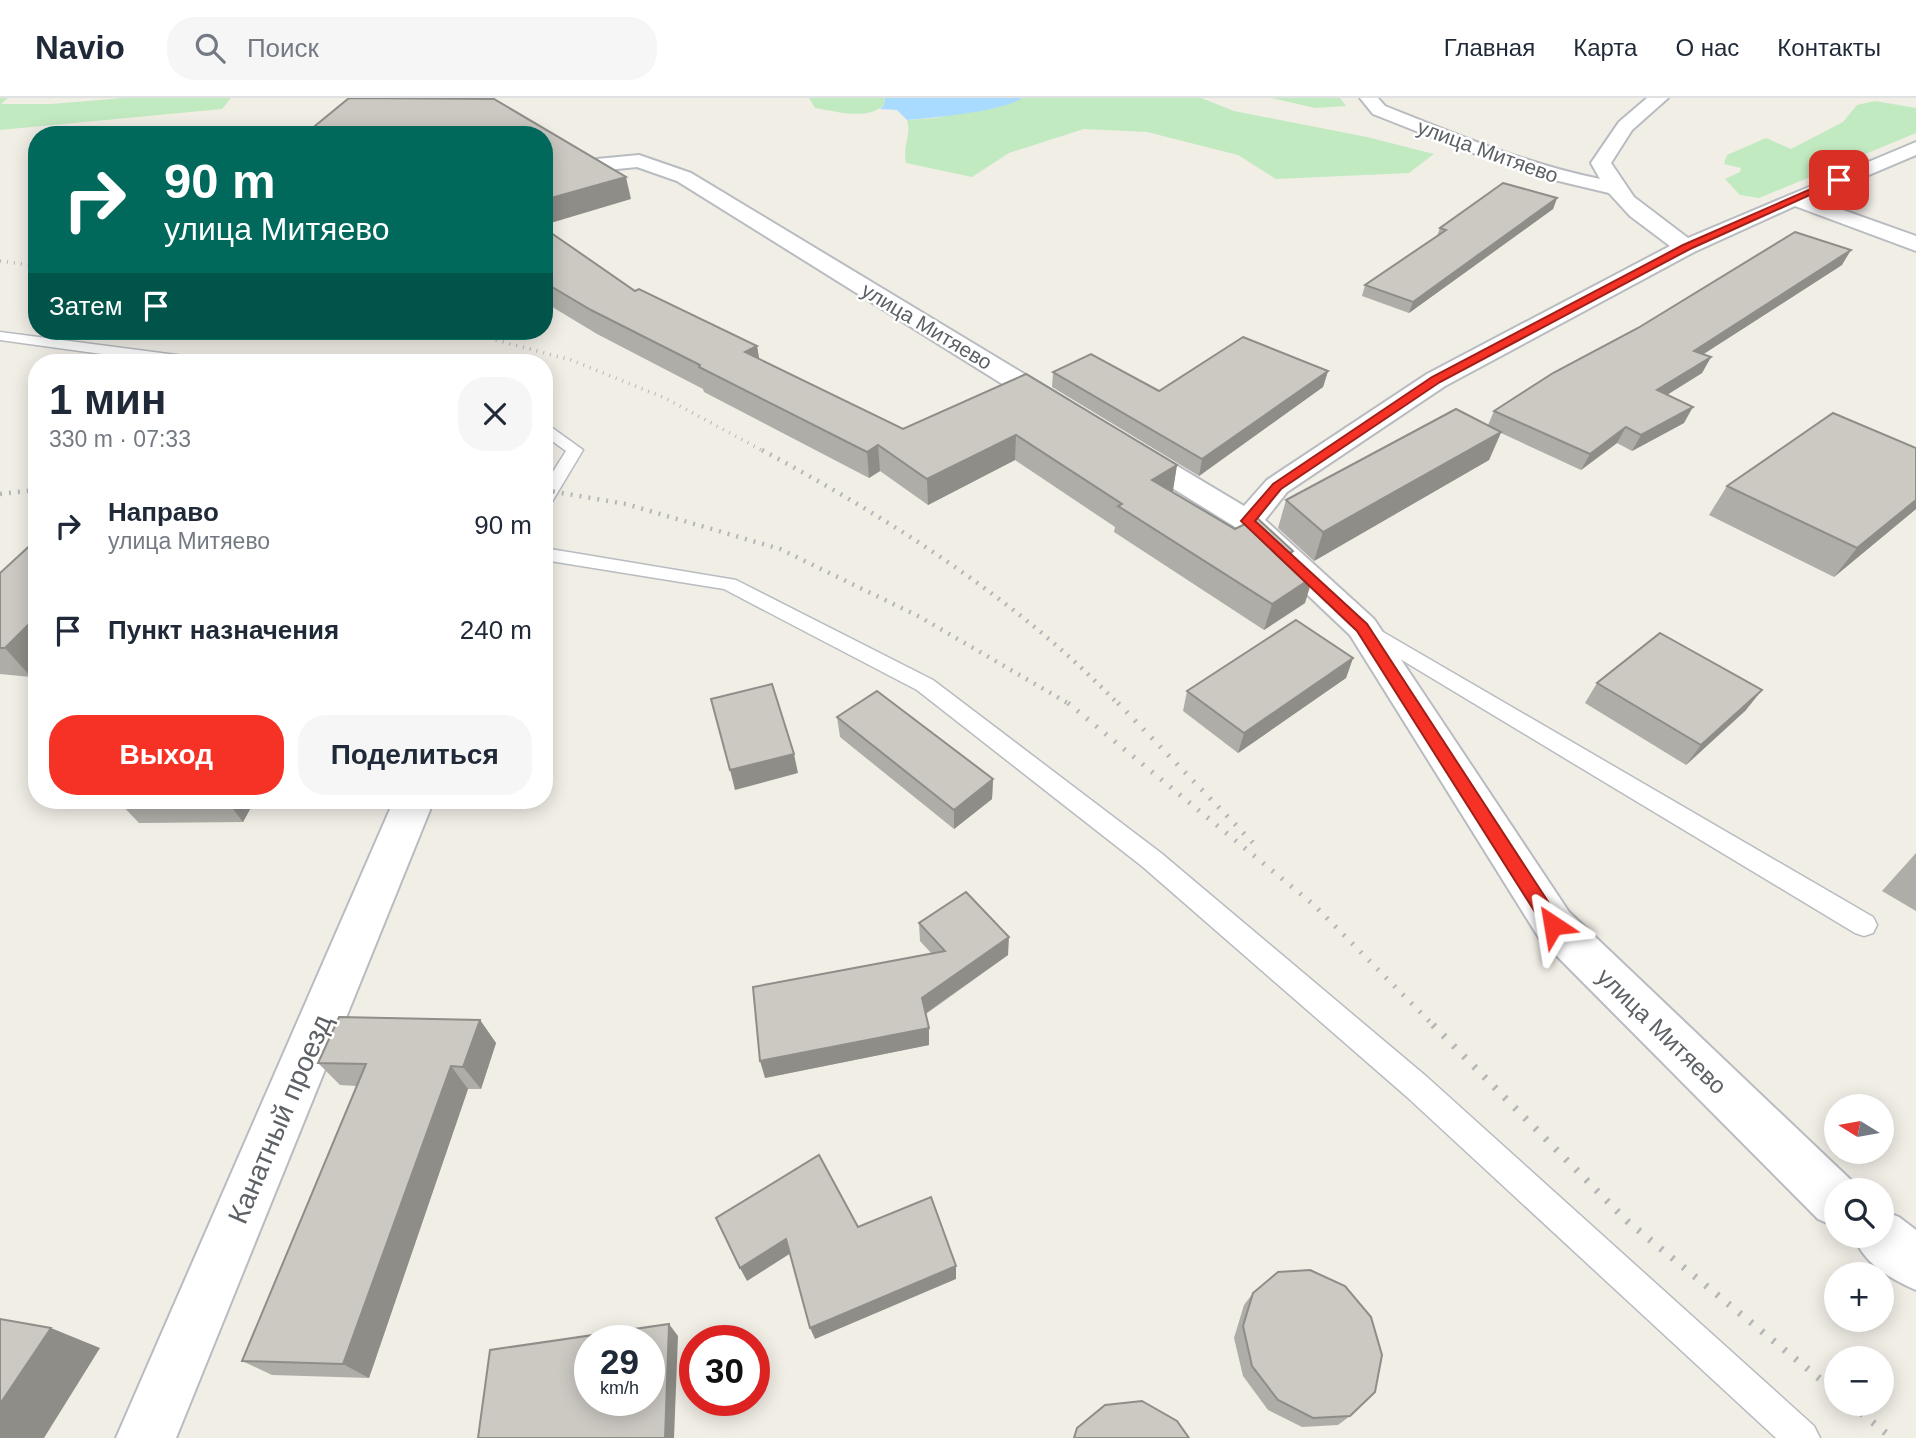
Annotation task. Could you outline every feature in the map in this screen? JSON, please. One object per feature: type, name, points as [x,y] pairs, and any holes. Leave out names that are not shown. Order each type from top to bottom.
[{"type":"street","name":"улица Митяево","points":[[1369,98],[1379,110],[1477,149],[1564,179],[1613,188]]},
{"type":"street","points":[[1659,98],[1646,105],[1608,146],[1601,163],[1613,188],[1646,220],[1686,247]]},
{"type":"street","points":[[1248,521],[1277,486],[1436,380],[1686,247],[1794,199],[1913,152]]},
{"type":"street","name":"улица Митяево","points":[[597,164],[639,161],[684,177],[1076,417]]},
{"type":"street","points":[[1794,199],[1916,244]]},
{"type":"street","name":"улица Митяево","points":[[1111,439],[1248,521],[1362,628],[1553,925],[1824,1189]]},
{"type":"street","name":"Канатный проезд","points":[[146,1438],[410,809]]},
{"type":"street","points":[[1894,1246],[1916,1263]]},
{"type":"lane","points":[[0,336],[28,340]]},
{"type":"lane","points":[[29,340],[132,354]]},
{"type":"lane","points":[[553,434],[575,450],[553,486]]},
{"type":"lane","points":[[553,555],[729,584],[925,685],[1152,860],[1407,1078],[1802,1438]]},
{"type":"lane","points":[[1362,628],[1864,925]]},
{"type":"green space","points":[[0,98],[8,98],[1,104],[51,104],[123,98],[231,98],[222,109],[0,130]]},
{"type":"green space","points":[[809,98],[885,98],[884,105],[877,110],[860,114],[815,108]]},
{"type":"green space","points":[[1022,98],[1201,98],[1234,111],[1367,137],[1434,154],[1409,173],[1276,179],[1238,155],[1147,132],[1084,129],[1009,153],[972,177],[906,163],[907,120],[936,118]]},
{"type":"green space","points":[[1272,98],[1340,98],[1346,106],[1315,108]]},
{"type":"green space","points":[[1875,101],[1916,108],[1916,133],[1759,198],[1740,195],[1725,179],[1740,172],[1741,168],[1724,164],[1727,155],[1766,138],[1791,149],[1843,122],[1857,105]]},
{"type":"water","points":[[885,98],[1022,98],[1001,107],[907,120],[897,110],[880,109]]},
{"type":"building","points":[[349,98],[494,99],[540,126],[315,126]]},
{"type":"building","points":[[553,134],[626,177],[553,197]]},
{"type":"building","points":[[1503,183],[1557,198],[1413,302],[1365,285],[1446,230],[1440,228]]},
{"type":"building","points":[[1795,232],[1851,250],[1694,351],[1711,357],[1657,390],[1693,407],[1641,435],[1626,427],[1590,454],[1494,411],[1553,373],[1638,328]]},
{"type":"building","points":[[553,234],[635,291],[639,289],[757,346],[745,352],[903,429],[1026,374],[1177,465],[1152,480],[1235,529],[1257,518],[1293,551],[1281,558],[1313,577],[1272,604],[1118,506],[1122,504],[1016,435],[927,479],[878,445],[867,452],[591,310],[553,287]]},
{"type":"building","points":[[1243,337],[1328,371],[1202,459],[1053,372],[1091,354],[1159,391]]},
{"type":"building","points":[[1456,409],[1501,432],[1323,532],[1286,500]]},
{"type":"building","points":[[1833,413],[1916,448],[1916,500],[1857,548],[1727,486]]},
{"type":"building","points":[[28,547],[28,625],[5,648],[0,648],[0,573]]},
{"type":"building","points":[[1296,620],[1353,658],[1244,733],[1187,691]]},
{"type":"building","points":[[1660,633],[1762,690],[1701,745],[1597,683]]},
{"type":"building","points":[[772,684],[794,754],[730,770],[711,699]]},
{"type":"building","points":[[877,691],[993,779],[954,810],[837,717]]},
{"type":"building","points":[[966,892],[1009,937],[922,998],[929,1028],[760,1061],[753,987],[945,951],[919,923]]},
{"type":"building","points":[[339,1017],[480,1020],[463,1067],[451,1066],[343,1364],[242,1361],[366,1064],[318,1063]]},
{"type":"building","points":[[819,1155],[858,1227],[931,1197],[956,1266],[810,1328],[786,1239],[740,1268],[716,1218]]},
{"type":"building","points":[[1310,1270],[1345,1286],[1371,1317],[1382,1355],[1375,1392],[1350,1416],[1313,1418],[1278,1400],[1252,1366],[1243,1326],[1253,1293],[1278,1272]]},
{"type":"building","points":[[0,1319],[51,1328],[0,1404]]},
{"type":"building","points":[[669,1324],[665,1438],[478,1438],[490,1350],[574,1338],[574,1416],[665,1416],[665,1325],[662,1325]]},
{"type":"building","points":[[1142,1401],[1177,1421],[1189,1438],[1074,1438],[1077,1428],[1105,1405]]},
{"type":"railway","points":[[0,261],[28,265]]},
{"type":"railway","points":[[496,340],[548,354]]},
{"type":"railway","points":[[553,355],[665,398],[765,452]]},
{"type":"railway","points":[[762,450],[857,504],[951,564],[1039,631],[1119,705]]},
{"type":"railway","points":[[0,494],[28,491]]},
{"type":"railway","points":[[553,492],[626,504],[780,549],[920,617],[1069,704]]},
{"type":"railway","points":[[1118,703],[1258,848]]},
{"type":"railway","points":[[1069,704],[1314,905],[1435,1027]]},
{"type":"railway","points":[[1433,1025],[1627,1221],[1824,1382]]},
{"type":"railway","points":[[1865,1416],[1892,1438]]},
{"type":"route","points":[[1553,925],[1362,628],[1248,521],[1277,486],[1436,380],[1686,247],[1839,180]]}]
